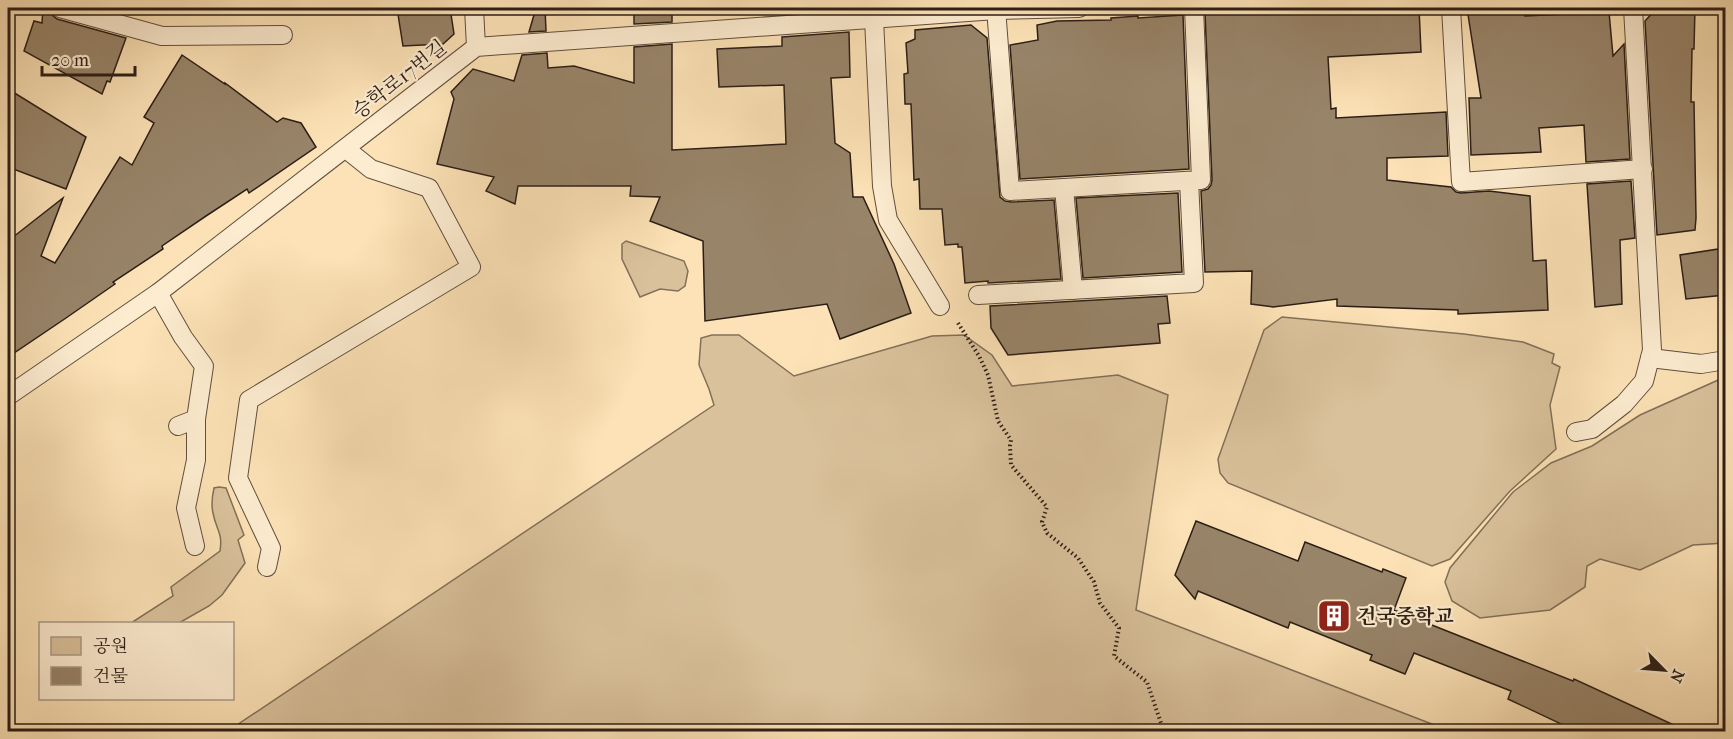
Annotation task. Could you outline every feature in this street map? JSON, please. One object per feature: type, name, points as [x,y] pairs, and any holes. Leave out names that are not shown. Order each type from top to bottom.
[{"type":"lane","points":[[60,8],[162,36],[283,35]]},
{"type":"lane","points":[[474,8],[476,47]]},
{"type":"lane","name":"승학로17번길","points":[[8,396],[158,293],[476,47],[996,9],[1079,8]]},
{"type":"lane","points":[[996,9],[1010,192],[1201,180],[1194,8]]},
{"type":"lane","points":[[1451,8],[1461,182],[1643,169]]},
{"type":"lane","points":[[1576,432],[1592,429],[1624,404],[1644,381],[1652,351],[1633,8]]},
{"type":"lane","points":[[874,19],[882,186],[888,220],[940,306]]},
{"type":"lane","points":[[267,567],[271,548],[238,478],[249,400],[471,267],[429,188],[371,169],[345,148]]},
{"type":"lane","points":[[978,295],[1194,283],[1188,181]]},
{"type":"lane","points":[[1064,188],[1073,290]]},
{"type":"lane","points":[[158,293],[183,337],[204,366],[196,419],[196,460],[186,508],[195,546]]},
{"type":"lane","points":[[1650,358],[1701,364],[1725,360]]},
{"type":"lane","points":[[178,426],[196,419]]},
{"type":"path","points":[[940,306],[955,318],[979,356],[988,375],[998,421],[1011,440],[1011,465],[1047,507],[1042,522],[1047,533],[1078,558],[1094,582],[1100,603],[1119,628],[1114,656],[1147,682],[1162,732]]},
{"type":"green space","points":[[626,241],[684,261],[688,271],[685,286],[678,291],[660,289],[640,297],[622,259],[622,244]]},
{"type":"green space","points":[[1282,317],[1464,334],[1523,342],[1554,354],[1552,363],[1560,367],[1550,405],[1556,449],[1510,491],[1450,559],[1432,566],[1228,483],[1220,473],[1218,459],[1264,330]]},
{"type":"green space","points":[[712,335],[739,335],[794,376],[932,336],[964,335],[992,355],[1012,386],[1118,375],[1168,395],[1136,610],[1450,731],[228,731],[714,405],[699,365],[701,338]]},
{"type":"green space","points":[[1725,377],[1725,543],[1693,545],[1640,570],[1600,559],[1587,566],[1585,587],[1550,610],[1480,618],[1452,601],[1445,582],[1450,568],[1513,492],[1551,463],[1592,446],[1640,415]]},
{"type":"green space","points":[[214,488],[226,488],[244,535],[238,540],[245,563],[222,595],[209,606],[181,622],[133,622],[173,596],[171,587],[220,551],[220,535],[212,510]]},
{"type":"building","points":[[43,8],[49,8],[57,19],[126,38],[110,82],[107,81],[102,94],[24,51],[34,21],[42,23]]},
{"type":"building","points":[[397,8],[450,8],[454,34],[443,44],[403,46]]},
{"type":"building","points":[[536,8],[545,8],[546,31],[529,32]]},
{"type":"building","points":[[634,8],[672,8],[672,22],[634,24]]},
{"type":"building","points":[[1257,8],[1419,8],[1421,52],[1328,57],[1331,109],[1336,108],[1336,118],[1446,112],[1448,156],[1387,158],[1387,180],[1451,187],[1461,193],[1489,191],[1530,196],[1533,261],[1546,260],[1548,310],[1458,314],[1458,310],[1337,306],[1337,299],[1273,307],[1251,304],[1252,271],[1205,272],[1201,191],[1208,189],[1212,180],[1205,13]]},
{"type":"building","points":[[1467,8],[1524,12],[1525,16],[1609,12],[1613,56],[1624,44],[1630,159],[1586,162],[1584,125],[1539,128],[1541,152],[1471,155],[1469,98],[1481,98]]},
{"type":"building","points":[[1657,8],[1695,8],[1691,102],[1694,102],[1696,218],[1695,230],[1657,235],[1645,21]]},
{"type":"building","points":[[1183,15],[1189,169],[1020,179],[1010,45],[1038,40],[1037,25],[1057,21]]},
{"type":"building","points":[[971,25],[987,38],[1000,197],[1011,202],[1054,200],[1061,279],[965,283],[962,247],[958,247],[958,244],[945,245],[942,209],[920,209],[919,179],[914,180],[911,104],[905,104],[904,74],[908,73],[906,43],[915,39],[915,30]]},
{"type":"building","points":[[849,32],[850,77],[831,78],[835,143],[850,153],[853,197],[863,197],[894,264],[911,313],[840,339],[827,304],[705,321],[703,241],[650,221],[660,197],[630,196],[631,186],[518,186],[515,204],[486,191],[494,177],[437,164],[454,99],[451,92],[473,69],[514,81],[522,55],[547,53],[548,68],[574,66],[634,83],[634,47],[672,44],[672,150],[786,144],[784,85],[719,87],[717,49],[782,46],[782,37]]},
{"type":"building","points":[[182,55],[225,83],[277,122],[283,118],[301,123],[316,147],[249,193],[247,189],[162,246],[163,249],[113,282],[115,284],[8,357],[8,241],[63,198],[41,256],[55,263],[120,157],[132,165],[154,123],[144,117]]},
{"type":"building","points":[[8,89],[86,137],[66,189],[8,167]]},
{"type":"building","points":[[1631,181],[1635,238],[1620,240],[1622,304],[1595,307],[1587,184]]},
{"type":"building","points":[[1178,193],[1182,272],[1083,278],[1076,198]]},
{"type":"building","points":[[1725,248],[1725,295],[1686,299],[1680,255]]},
{"type":"building","points":[[1167,296],[1170,323],[1158,324],[1160,343],[1008,355],[991,328],[990,306]]},
{"type":"building","name":"건국중학교","points":[[1196,521],[1298,561],[1305,542],[1382,572],[1383,569],[1406,578],[1394,610],[1573,681],[1574,679],[1689,732],[1578,732],[1508,699],[1511,691],[1414,653],[1405,674],[1370,660],[1372,655],[1290,622],[1288,628],[1198,591],[1195,599],[1175,575]]},
{"type":"place","name":"건국중학교","points":[[1334,616]]}]
